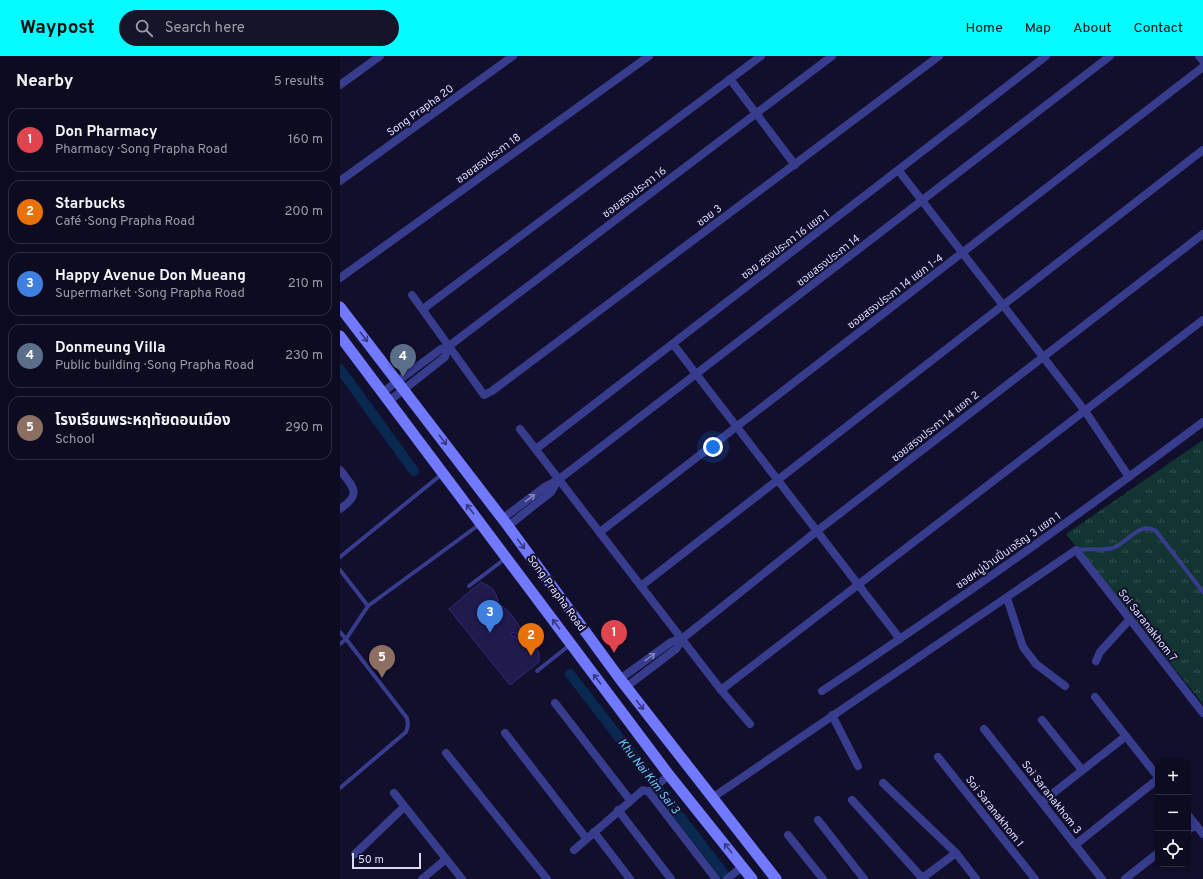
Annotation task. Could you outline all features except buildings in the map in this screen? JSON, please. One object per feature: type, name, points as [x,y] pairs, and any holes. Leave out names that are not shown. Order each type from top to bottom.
[{"type":"main road","name":"Song Prapha Road","points":[[340,307],[505,522],[623,683],[776,879]]},
{"type":"main road","name":"Song Prapha Road","points":[[340,336],[571,644],[666,777],[743,866],[752,879]]},
{"type":"street","points":[[340,85],[380,56]]},
{"type":"street","name":"Song Prapha 20","points":[[340,181],[513,56]]},
{"type":"street","name":"ซอยสรงประภา 18","points":[[340,278],[649,56]]},
{"type":"street","points":[[423,309],[761,56]]},
{"type":"street","name":"ซอยสรงประภา 16","points":[[449,346],[832,56]]},
{"type":"street","name":"ซอย 3","points":[[449,346],[480,390],[484,394],[492,391],[939,56]]},
{"type":"street","name":"ซอย สรงประภา 16 แยก 1","points":[[536,449],[899,171],[1046,56]]},
{"type":"street","name":"ซอยสรงประภา 14","points":[[505,522],[546,486],[558,480],[696,375],[1110,56]]},
{"type":"street","points":[[1199,56],[1203,61]]},
{"type":"street","name":"ซอยสรงประภา 14 แยก 1-4","points":[[600,532],[1203,67]]},
{"type":"street","points":[[730,79],[795,165]]},
{"type":"street","points":[[641,586],[1203,150]]},
{"type":"street","points":[[899,171],[1085,412],[1129,477]]},
{"type":"street","name":"ซอยสรงประภา 14 แยก 2","points":[[623,683],[670,642],[683,638],[817,531],[1203,234]]},
{"type":"street","points":[[412,295],[449,346]]},
{"type":"street","points":[[721,690],[1203,320]]},
{"type":"street","points":[[673,344],[900,639]]},
{"type":"street","points":[[386,397],[397,380],[441,349],[449,346]]},
{"type":"street","points":[[386,397],[404,389],[445,357],[449,346]]},
{"type":"street","name":"ซอยหมู่บ้านปิ่นเจริญ 3 แยก 1","points":[[822,691],[900,639],[1129,477],[1203,422]]},
{"type":"street","points":[[520,429],[558,480],[683,638],[721,690],[750,724]]},
{"type":"street","points":[[340,470],[353,488],[354,496],[351,501],[340,509]]},
{"type":"street","points":[[712,798],[776,756],[832,715],[1076,550]]},
{"type":"street","name":"Soi Saranakhom 7","points":[[1076,550],[1203,712]]},
{"type":"street","points":[[1006,598],[1023,647],[1036,664],[1065,686]]},
{"type":"street","points":[[1096,661],[1100,652],[1130,619]]},
{"type":"street","points":[[1095,697],[1155,774]]},
{"type":"street","points":[[555,703],[630,800]]},
{"type":"street","points":[[832,715],[858,766]]},
{"type":"street","points":[[1042,720],[1082,770]]},
{"type":"street","name":"Soi Saranakhom 3","points":[[984,729],[1102,879]]},
{"type":"street","points":[[505,733],[586,838]]},
{"type":"street","points":[[1042,802],[1126,736]]},
{"type":"street","points":[[446,753],[547,879]]},
{"type":"street","name":"Soi Saranakhom 1","points":[[938,757],[1035,879]]},
{"type":"street","points":[[574,850],[630,800],[643,790],[651,790],[666,777]]},
{"type":"street","points":[[1075,845],[1155,780]]},
{"type":"street","points":[[883,783],[956,853],[976,879]]},
{"type":"street","points":[[651,790],[716,879]]},
{"type":"street","points":[[394,793],[462,879]]},
{"type":"street","points":[[852,800],[922,879],[956,853]]},
{"type":"street","points":[[355,854],[404,807]]},
{"type":"street","points":[[618,810],[671,879]]},
{"type":"street","points":[[1191,819],[1203,834]]},
{"type":"street","points":[[818,820],[864,879]]},
{"type":"street","points":[[1191,828],[1196,825]]},
{"type":"street","points":[[594,832],[630,879]]},
{"type":"street","points":[[788,835],[822,879]]},
{"type":"street","points":[[1125,879],[1155,856]]},
{"type":"street","points":[[422,879],[446,859]]},
{"type":"street","points":[[730,877],[743,866]]},
{"type":"lane","points":[[340,557],[442,474]]},
{"type":"lane","points":[[340,644],[346,639],[368,606],[481,523]]},
{"type":"lane","points":[[1076,550],[1086,548],[1113,548],[1144,527],[1151,528],[1156,531],[1203,592]]},
{"type":"lane","points":[[469,586],[506,558]]},
{"type":"lane","points":[[340,570],[368,606]]},
{"type":"lane","points":[[340,632],[407,718],[408,725],[406,732],[340,788]]},
{"type":"lane","points":[[537,671],[571,644]]},
{"type":"green space","points":[[1203,440],[1203,704],[1066,534]]},
{"type":"waterway","name":"Khu Nai Kim Sai 3","points":[[340,369],[414,471]]},
{"type":"waterway","name":"Khu Nai Kim Sai 3","points":[[570,674],[728,879]]},
{"type":"place","name":"Donmeung Villa","points":[[403,377]]},
{"type":"place","name":"Happy Avenue Don Mueang","points":[[490,633]]},
{"type":"place","name":"Don Pharmacy","points":[[614,653]]},
{"type":"place","name":"Starbucks","points":[[531,656]]},
{"type":"place","name":"โรงเรียนพระหฤทัยดอนเมือง","points":[[382,678]]}]
